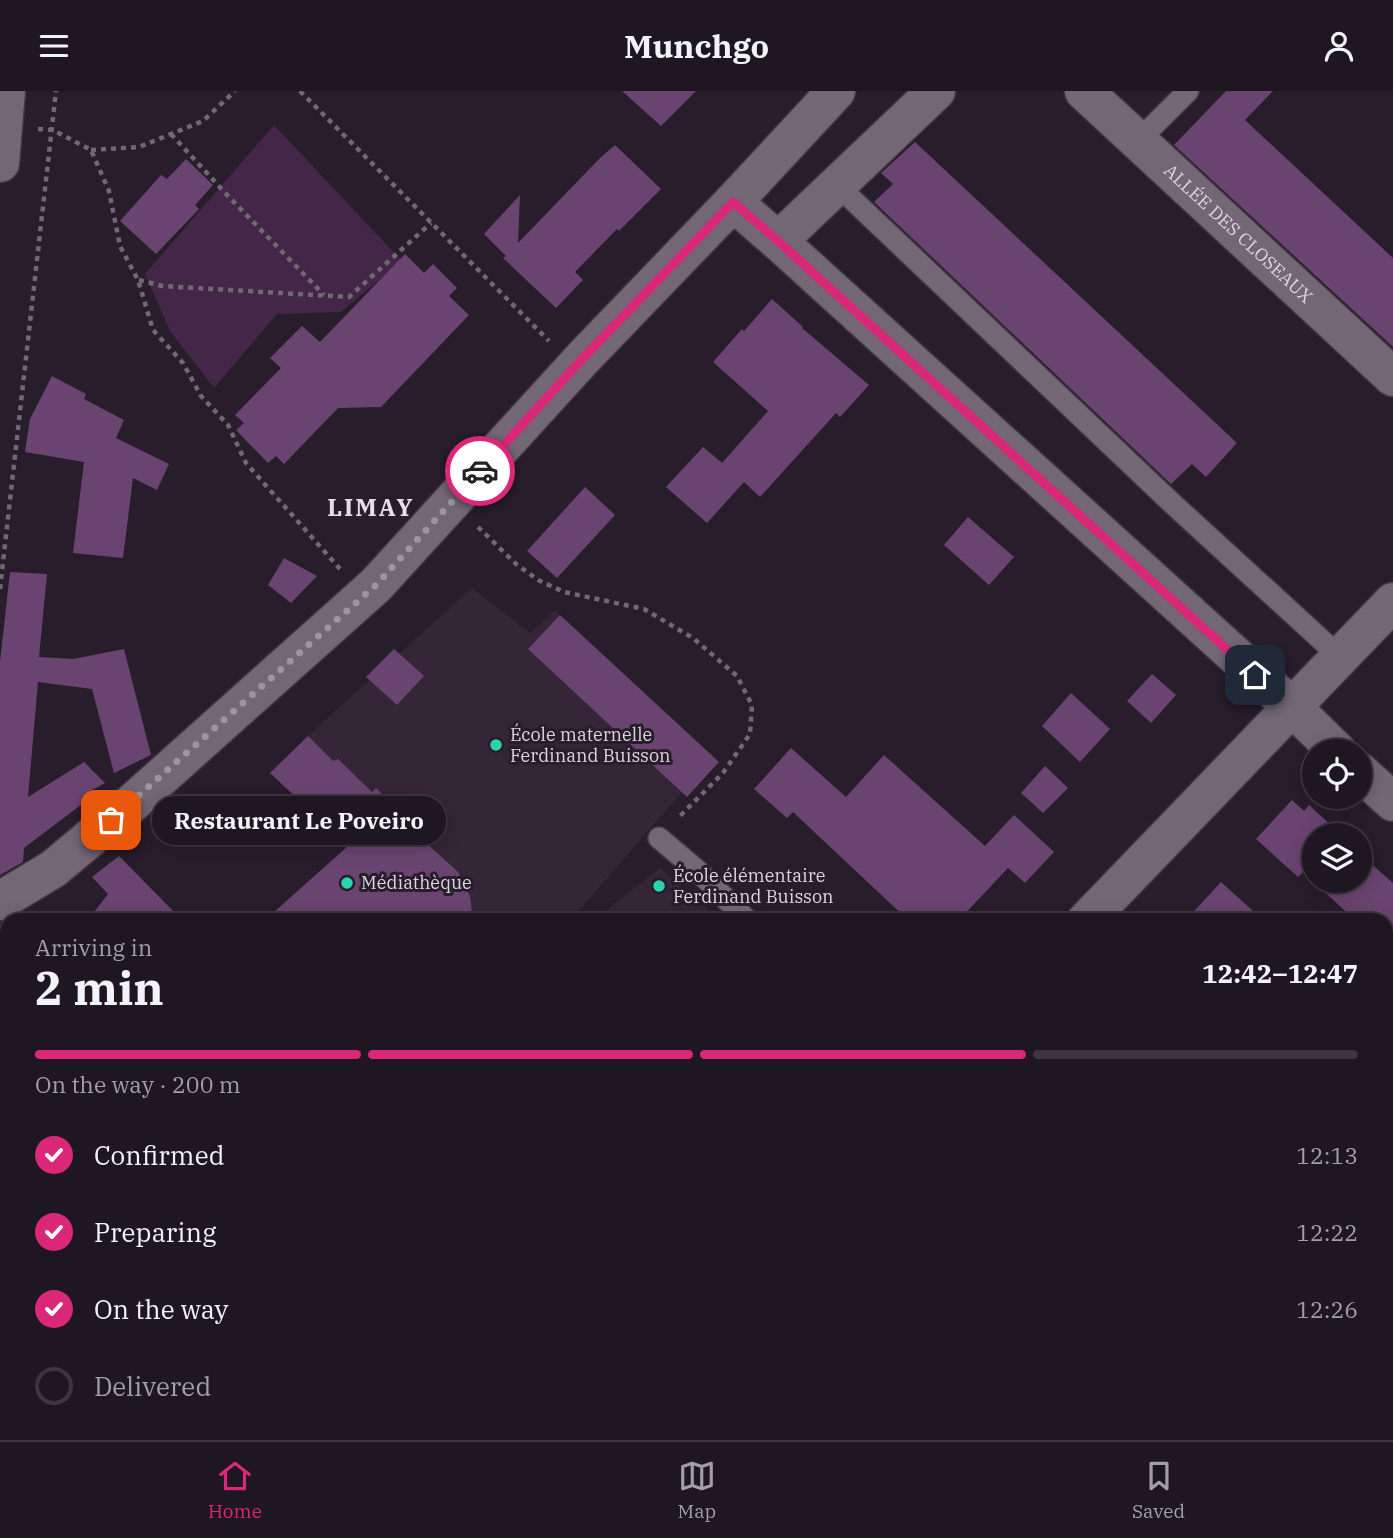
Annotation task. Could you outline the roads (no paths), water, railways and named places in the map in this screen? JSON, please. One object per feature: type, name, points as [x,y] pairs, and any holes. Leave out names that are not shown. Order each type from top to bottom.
[{"type":"street","points":[[0,901],[52,869],[131,804],[376,585],[575,367],[836,91]]},
{"type":"street","points":[[778,241],[936,91]]},
{"type":"street","name":"ALLÉE DES CLOSEAUX","points":[[1084,91],[1393,377]]},
{"type":"street","points":[[733,202],[1325,739]]},
{"type":"street","points":[[1094,913],[1393,602]]},
{"type":"street","points":[[1372,783],[1393,802]]},
{"type":"lane","points":[[1138,141],[1188,91]]},
{"type":"lane","points":[[838,186],[1174,505],[1339,656]]},
{"type":"lane","points":[[659,838],[698,871],[740,913]]},
{"type":"place","name":"École maternelle Ferdinand Buisson","points":[[496,745]]},
{"type":"place","name":"Restaurant Le Poveiro","points":[[111,820]]},
{"type":"place","name":"Médiathèque","points":[[347,883]]},
{"type":"place","name":"École élémentaire Ferdinand Buisson","points":[[659,886]]},
{"type":"district","name":"LIMAY","points":[[371,508]]}]
